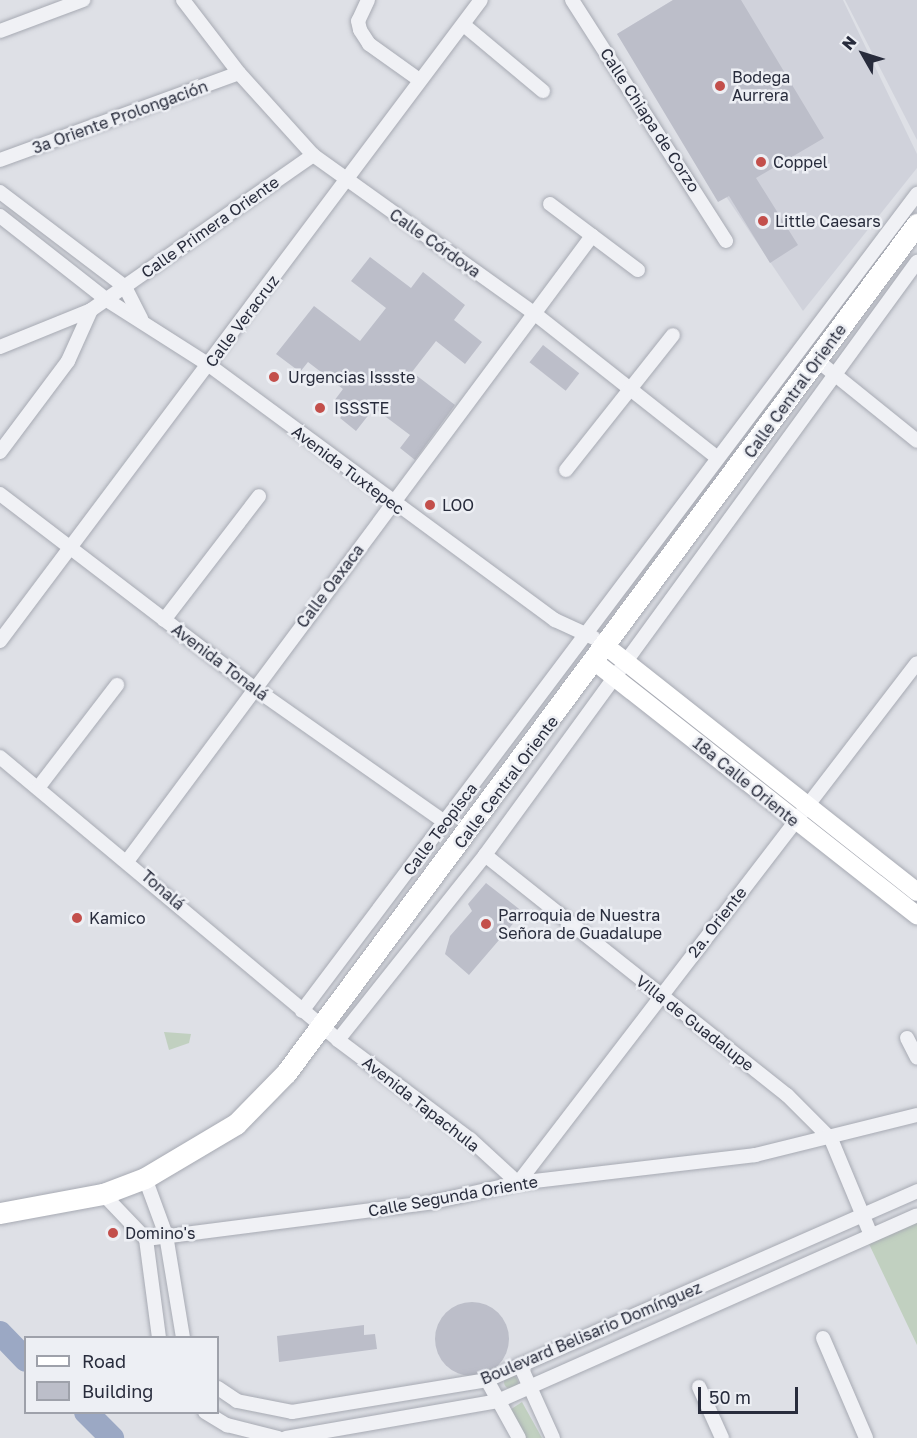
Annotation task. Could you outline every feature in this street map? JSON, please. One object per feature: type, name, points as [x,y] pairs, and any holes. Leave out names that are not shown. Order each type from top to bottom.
[{"type":"main road","name":"Calle Central Oriente","points":[[0,1213],[103,1194],[145,1178],[236,1124],[330,1034],[601,655],[917,224]]},
{"type":"main road","name":"18a Calle Oriente","points":[[601,655],[625,659],[801,816],[917,915]]},
{"type":"main road","name":"18a Calle Oriente","points":[[601,655],[613,676],[801,816],[917,892]]},
{"type":"street","points":[[0,31],[82,0]]},
{"type":"street","name":"Calle Córdova","points":[[183,0],[239,74],[313,155],[534,313],[715,456]]},
{"type":"street","points":[[368,0],[358,21],[360,30],[369,44],[418,79]]},
{"type":"street","name":"Calle Veracruz","points":[[0,641],[209,365],[418,79],[464,25],[480,0]]},
{"type":"street","name":"Calle Chiapa de Corzo","points":[[572,0],[726,241]]},
{"type":"street","points":[[464,25],[543,91]]},
{"type":"street","name":"3a Oriente Prolongación","points":[[0,160],[239,74]]},
{"type":"street","name":"Calle Primera Oriente","points":[[0,347],[91,310],[313,155]]},
{"type":"street","points":[[0,192],[125,287]]},
{"type":"street","name":"Calle Teopisca","points":[[302,1011],[578,646],[715,456],[917,194]]},
{"type":"street","points":[[550,204],[638,270]]},
{"type":"street","name":"Avenida Tuxtepec","points":[[0,216],[107,300],[141,319],[209,365],[392,503],[555,620],[578,646]]},
{"type":"street","name":"Calle Oaxaca","points":[[128,860],[592,236]]},
{"type":"street","points":[[330,1034],[486,855],[625,659],[835,377],[917,262]]},
{"type":"street","name":"Avenida Tuxtepec","points":[[125,287],[141,319]]},
{"type":"street","points":[[0,452],[68,361],[91,310]]},
{"type":"street","points":[[566,470],[673,335]]},
{"type":"street","points":[[818,361],[917,441]]},
{"type":"street","name":"Avenida Tonalá","points":[[0,494],[254,688],[446,822]]},
{"type":"street","points":[[164,620],[259,496]]},
{"type":"street","name":"Avenida Tuxtepec","points":[[555,620],[586,633]]},
{"type":"street","name":"18a Calle Oriente","points":[[586,633],[601,655]]},
{"type":"street","name":"18a Calle Oriente","points":[[578,646],[601,655]]},
{"type":"street","name":"2a. Oriente","points":[[518,1183],[917,663]]},
{"type":"street","points":[[38,788],[117,685]]},
{"type":"street","name":"Tonalá","points":[[0,757],[128,860],[330,1034]]},
{"type":"street","name":"Villa de Guadalupe","points":[[486,855],[659,997],[787,1095],[831,1139]]},
{"type":"street","name":"Avenida Tapachula","points":[[330,1034],[518,1183]]},
{"type":"street","points":[[907,1038],[917,1058]]},
{"type":"street","points":[[872,1235],[831,1139],[917,1115]]},
{"type":"street","name":"Calle Segunda Oriente","points":[[146,1239],[166,1235],[221,1233],[433,1202],[518,1183],[653,1169],[831,1139]]},
{"type":"street","points":[[145,1178],[166,1235],[183,1336]]},
{"type":"street","name":"Boulevard Belisario Domínguez","points":[[219,1388],[263,1408],[292,1412],[337,1407],[487,1380],[917,1191]]},
{"type":"street","points":[[103,1194],[146,1239],[159,1336]]},
{"type":"street","name":"Boulevard Belisario Domínguez","points":[[286,1438],[498,1401],[527,1385],[917,1215]]},
{"type":"street","points":[[823,1338],[866,1438]]},
{"type":"street","points":[[520,1365],[527,1385],[554,1438]]},
{"type":"street","points":[[487,1380],[519,1438]]},
{"type":"street","points":[[699,1387],[722,1438]]},
{"type":"street","points":[[337,1407],[340,1430]]},
{"type":"street","points":[[207,1414],[227,1425],[278,1438]]},
{"type":"shaded area","points":[[673,0],[843,0],[917,154],[917,168],[803,311],[617,34]]},
{"type":"shaded area","points":[[845,0],[917,0],[917,140]]},
{"type":"green space","points":[[164,1032],[191,1034],[189,1043],[169,1050]]},
{"type":"green space","points":[[917,1221],[917,1345],[869,1244]]},
{"type":"green space","points":[[508,1375],[514,1375],[518,1382],[514,1389],[508,1389],[504,1385],[504,1379]]},
{"type":"green space","points":[[522,1402],[542,1438],[522,1438],[507,1412]]},
{"type":"building","name":"Bodega Aurrera","points":[[673,0],[741,0],[824,138],[756,178],[798,245],[770,263],[729,196],[718,202],[617,34]]},
{"type":"building","points":[[370,257],[411,288],[423,272],[465,305],[454,320],[482,342],[465,364],[436,341],[412,372],[455,405],[415,460],[400,448],[410,435],[374,408],[356,431],[340,418],[346,411],[334,401],[343,389],[308,362],[300,372],[276,354],[314,306],[360,341],[386,308],[351,281]]},
{"type":"building","points":[[543,345],[579,373],[566,391],[529,362]]},
{"type":"building","name":"Parroquia de Nuestra Señora de Guadalupe","points":[[486,883],[523,912],[469,975],[445,954],[450,936],[472,911],[468,904]]},
{"type":"building","points":[[465,1302],[479,1302],[493,1308],[503,1318],[509,1332],[507,1353],[493,1370],[479,1376],[465,1376],[451,1370],[441,1360],[435,1346],[435,1332],[441,1318],[451,1308]]},
{"type":"building","points":[[364,1325],[364,1335],[375,1334],[377,1349],[279,1362],[277,1336]]},
{"type":"waterway","points":[[0,1333],[24,1358]]},
{"type":"waterway","points":[[88,1414],[112,1438]]},
{"type":"place","name":"Bodega Aurrera","points":[[720,86]]},
{"type":"place","name":"Coppel","points":[[761,162]]},
{"type":"place","name":"Little Caesars","points":[[763,221]]},
{"type":"place","name":"Urgencias Issste","points":[[274,377]]},
{"type":"place","name":"ISSSTE","points":[[320,408]]},
{"type":"place","name":"LOO","points":[[430,505]]},
{"type":"place","name":"Kamico","points":[[77,918]]},
{"type":"place","name":"Parroquia de Nuestra Señora de Guadalupe","points":[[486,924]]},
{"type":"place","name":"Domino's","points":[[113,1233]]}]
